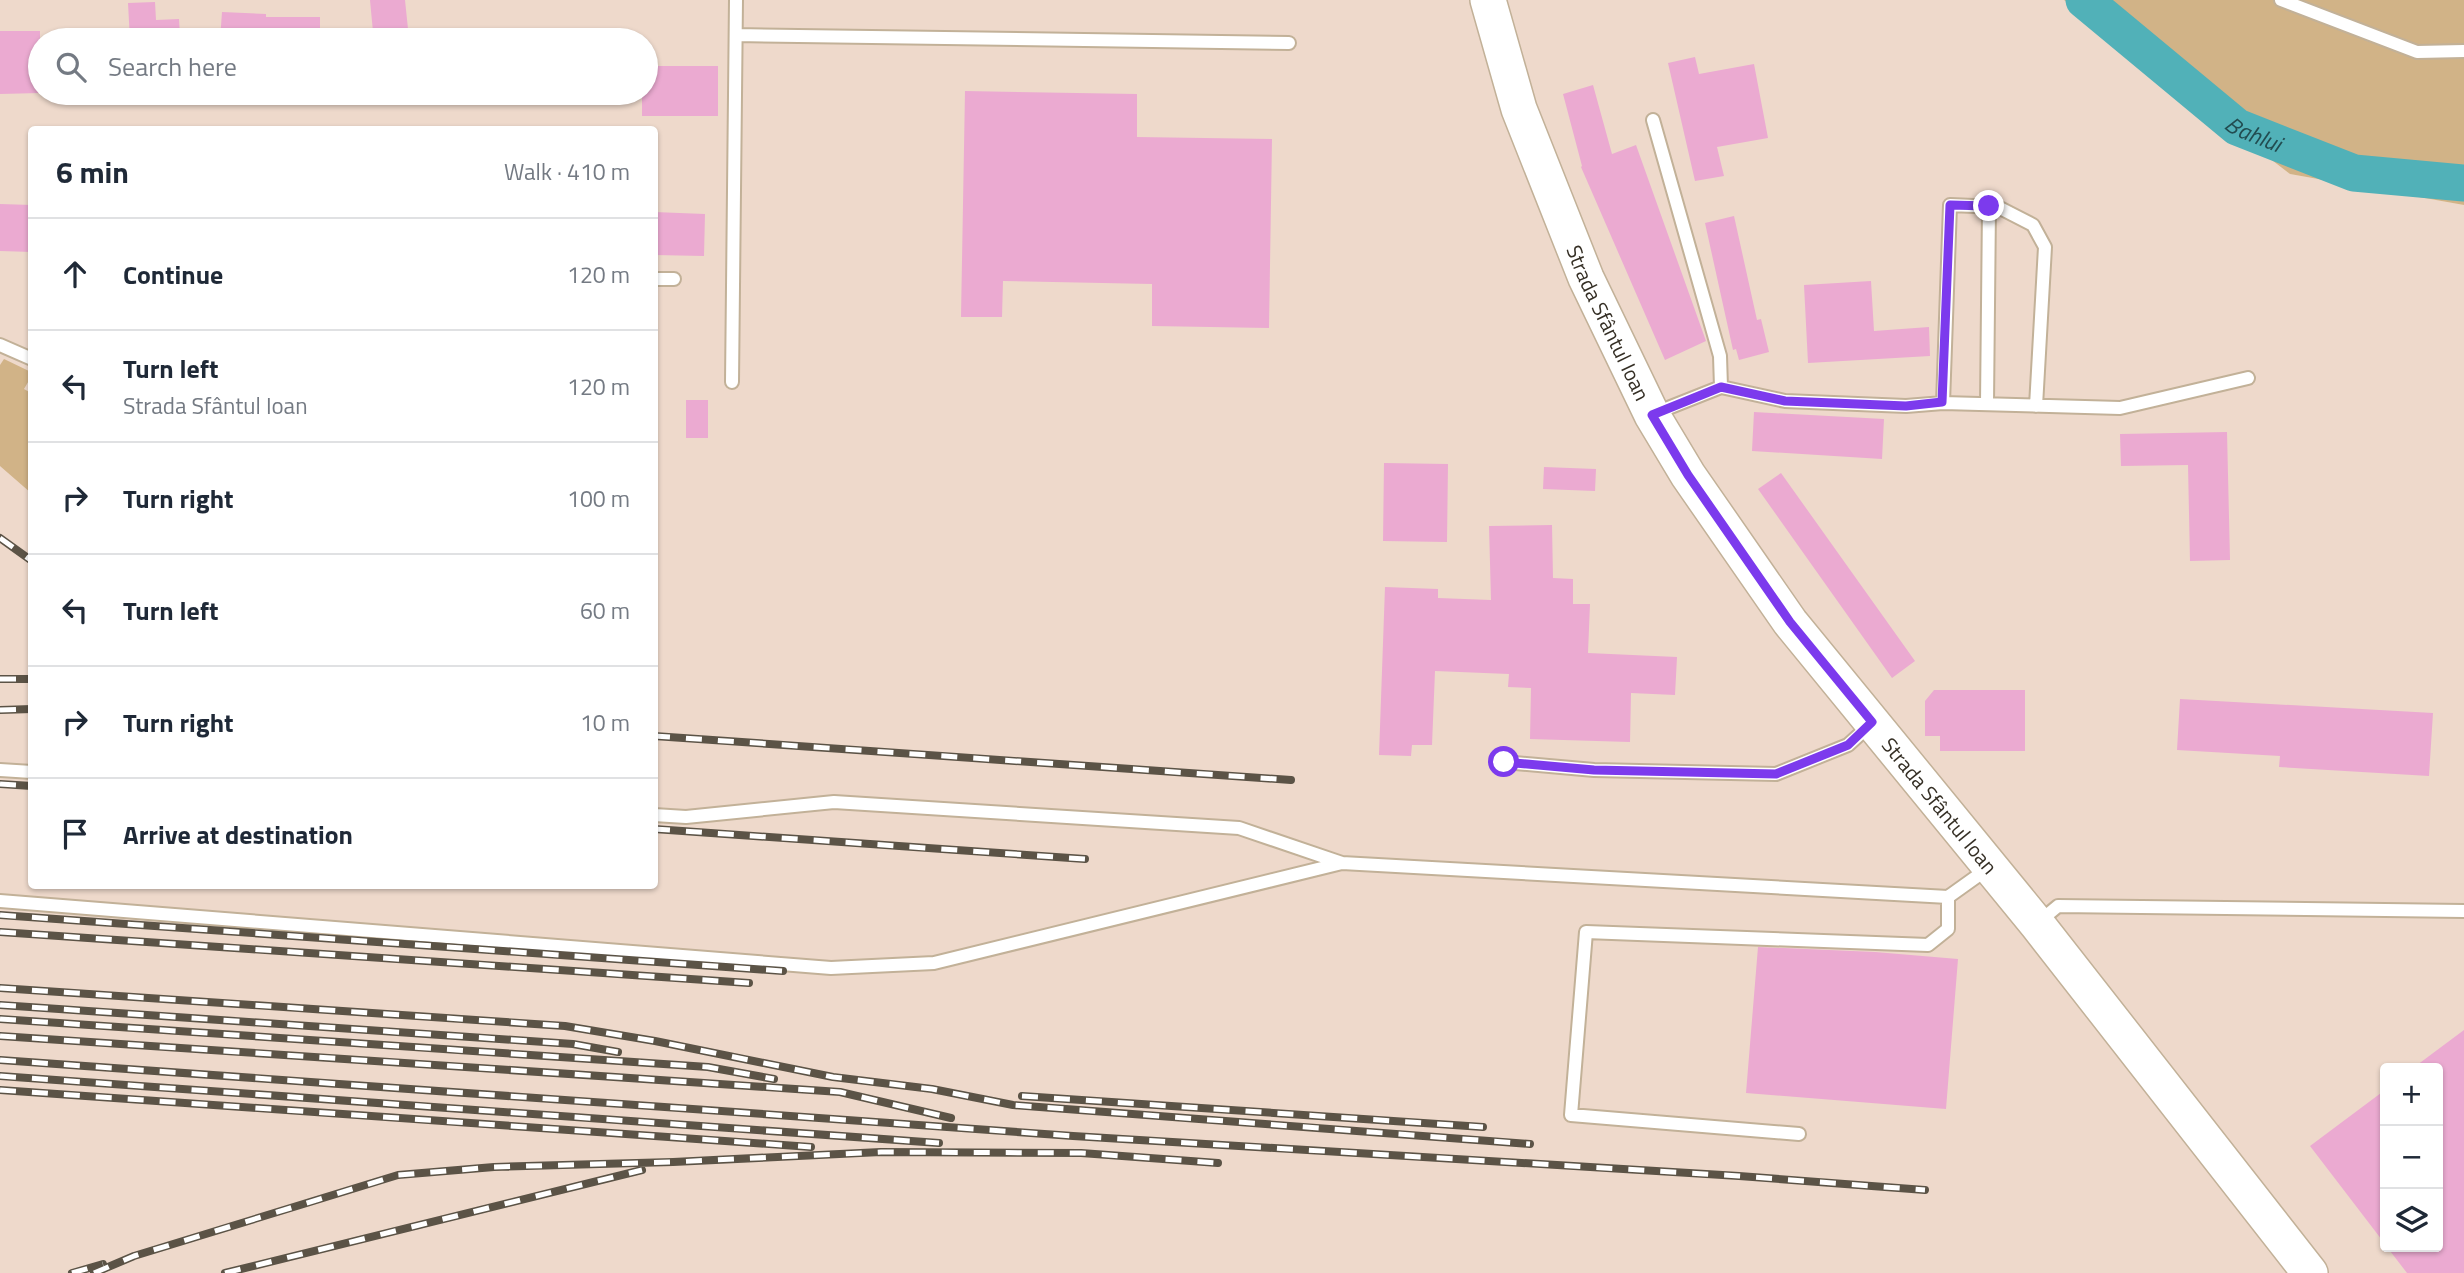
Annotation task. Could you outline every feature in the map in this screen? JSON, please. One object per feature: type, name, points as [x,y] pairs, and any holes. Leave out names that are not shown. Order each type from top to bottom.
[{"type":"main road","name":"Strada Sfântul Ioan","points":[[1488,0],[1519,109],[1586,278],[1652,415],[1688,475],[1790,622],[2037,924],[2310,1273]]},
{"type":"lane","points":[[732,382],[736,0]]},
{"type":"lane","points":[[2281,0],[2417,52],[2464,51]]},
{"type":"lane","points":[[736,35],[1289,43]]},
{"type":"lane","points":[[1653,120],[1720,356],[1721,387]]},
{"type":"lane","points":[[1942,402],[1950,205],[1989,206],[1998,207],[2033,225],[2045,247],[2036,406]]},
{"type":"lane","points":[[1987,404],[1989,206]]},
{"type":"lane","points":[[658,279],[674,279]]},
{"type":"lane","points":[[0,345],[28,357]]},
{"type":"lane","points":[[1652,415],[1721,387],[1785,401],[1906,406],[1942,402],[2120,408],[2248,378]]},
{"type":"lane","points":[[1504,762],[1594,770],[1776,774],[1848,745],[1872,722]]},
{"type":"lane","points":[[0,770],[28,772]]},
{"type":"lane","points":[[658,815],[686,817],[834,802],[1238,828],[1342,863],[1948,897],[1990,867]]},
{"type":"lane","points":[[0,901],[831,968],[934,963],[1342,863]]},
{"type":"lane","points":[[1800,1134],[1571,1115],[1586,932],[1928,945],[1948,929],[1948,897]]},
{"type":"lane","points":[[2037,924],[2058,906],[2464,911]]},
{"type":"shaded area","points":[[0,0],[2064,0],[2290,174],[2464,205],[2464,1273],[0,1273]]},
{"type":"shaded area","points":[[2064,0],[2464,0],[2464,205],[2290,174]]},
{"type":"shaded area","points":[[4,359],[28,371],[28,382],[24,389],[28,391],[28,490],[0,466],[0,365]]},
{"type":"building","points":[[370,0],[405,0],[408,28],[373,28]]},
{"type":"building","points":[[155,2],[156,20],[179,19],[180,28],[129,28],[128,3]]},
{"type":"building","points":[[222,12],[266,14],[266,17],[320,17],[320,28],[221,28]]},
{"type":"building","points":[[0,31],[28,31],[28,93],[0,94]]},
{"type":"building","points":[[1695,57],[1699,74],[1754,64],[1768,138],[1717,147],[1724,176],[1695,181],[1668,63]]},
{"type":"building","points":[[658,66],[718,66],[718,116],[642,116],[642,105],[658,105]]},
{"type":"building","points":[[1593,85],[1612,154],[1636,145],[1706,341],[1665,360],[1581,167],[1563,94]]},
{"type":"building","points":[[965,91],[1137,94],[1137,137],[1272,139],[1269,328],[1152,326],[1152,284],[1003,281],[1002,317],[961,317]]},
{"type":"building","points":[[0,204],[28,205],[28,252],[0,251]]},
{"type":"building","points":[[658,212],[705,214],[704,256],[658,255]]},
{"type":"building","points":[[1734,216],[1757,320],[1761,319],[1769,352],[1739,360],[1736,349],[1733,350],[1705,223]]},
{"type":"building","points":[[1871,281],[1874,331],[1929,327],[1930,356],[1808,363],[1804,285]]},
{"type":"building","points":[[686,400],[708,400],[708,438],[686,438]]},
{"type":"building","points":[[1754,412],[1884,419],[1882,459],[1752,451]]},
{"type":"building","points":[[2227,432],[2230,560],[2190,561],[2188,465],[2121,466],[2120,434]]},
{"type":"building","points":[[1384,463],[1448,464],[1447,542],[1383,541]]},
{"type":"building","points":[[1544,467],[1596,469],[1595,491],[1543,489]]},
{"type":"building","points":[[1781,473],[1915,661],[1892,678],[1758,489]]},
{"type":"building","points":[[1552,525],[1553,578],[1573,579],[1573,604],[1590,604],[1588,653],[1677,657],[1675,695],[1631,693],[1630,742],[1530,739],[1531,688],[1508,687],[1509,674],[1435,671],[1432,745],[1412,745],[1411,756],[1379,755],[1385,587],[1438,589],[1438,598],[1491,600],[1489,526]]},
{"type":"building","points":[[1934,690],[2025,690],[2025,751],[1940,751],[1940,736],[1925,736],[1925,701]]},
{"type":"building","points":[[2180,699],[2433,713],[2429,776],[2279,767],[2280,756],[2177,750]]},
{"type":"building","points":[[1758,947],[1958,959],[1946,1109],[1746,1093]]},
{"type":"building","points":[[2464,1030],[2464,1273],[2407,1273],[2391,1252],[2443,1252],[2443,1063],[2420,1063]]},
{"type":"building","points":[[2380,1094],[2380,1237],[2310,1146]]},
{"type":"waterway","name":"Bahlui","points":[[2084,0],[2237,127],[2354,173],[2464,183]]},
{"type":"railway","points":[[0,538],[28,558]]},
{"type":"railway","points":[[0,679],[28,679]]},
{"type":"railway","points":[[0,710],[28,709]]},
{"type":"railway","points":[[658,736],[1291,780]]},
{"type":"railway","points":[[0,784],[28,786]]},
{"type":"railway","points":[[658,829],[1085,859]]},
{"type":"railway","points":[[0,915],[783,971]]},
{"type":"railway","points":[[0,932],[749,983]]},
{"type":"railway","points":[[0,988],[565,1026],[833,1077],[932,1089],[1013,1105],[1530,1144]]},
{"type":"railway","points":[[0,1005],[573,1044],[618,1052]]},
{"type":"railway","points":[[0,1019],[708,1067],[774,1079]]},
{"type":"railway","points":[[0,1036],[840,1092],[951,1118]]},
{"type":"railway","points":[[0,1060],[1073,1136],[1739,1176],[1925,1190]]},
{"type":"railway","points":[[0,1076],[939,1143]]},
{"type":"railway","points":[[0,1090],[811,1147]]},
{"type":"railway","points":[[1022,1096],[1483,1127]]},
{"type":"railway","points":[[94,1273],[134,1256],[398,1175],[494,1167],[881,1152],[1081,1153],[1218,1163]]},
{"type":"railway","points":[[225,1273],[642,1170]]},
{"type":"railway","points":[[72,1273],[103,1264]]},
{"type":"route","points":[[1504,762],[1594,770],[1776,774],[1848,745],[1859,737],[1872,722],[1790,622],[1688,475],[1652,415],[1721,387],[1785,401],[1906,406],[1942,402],[1950,205],[1989,206]]}]
